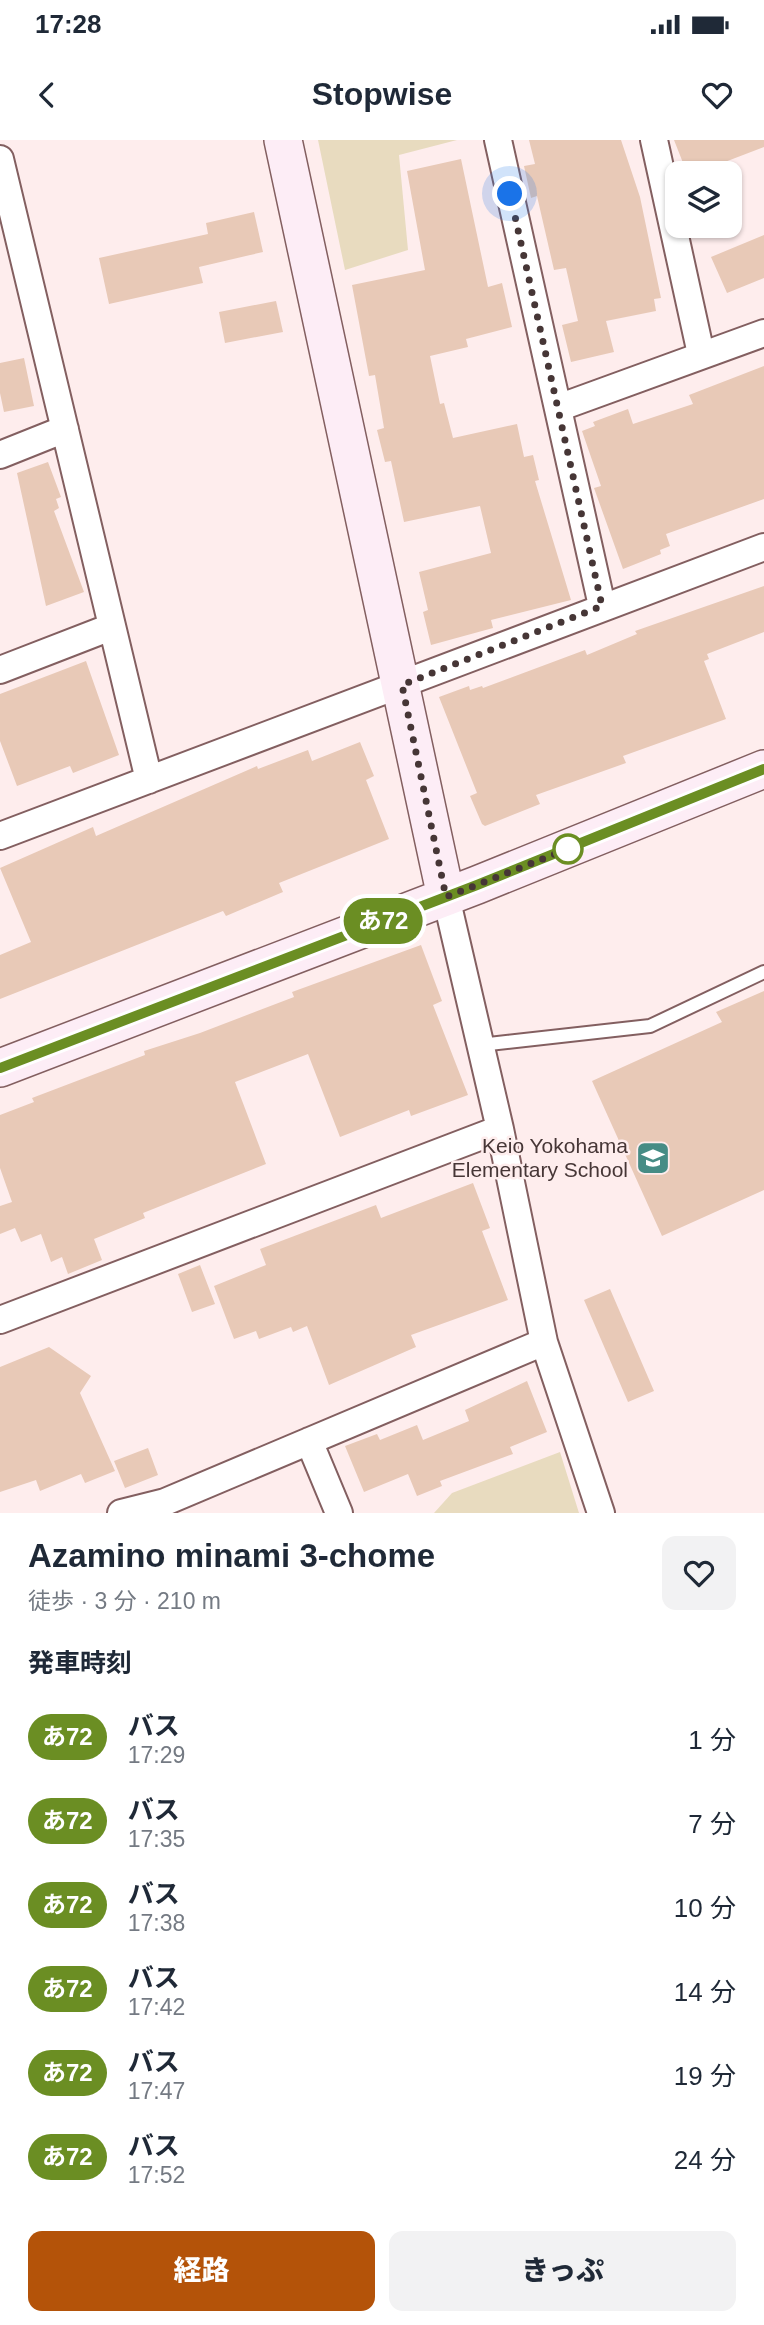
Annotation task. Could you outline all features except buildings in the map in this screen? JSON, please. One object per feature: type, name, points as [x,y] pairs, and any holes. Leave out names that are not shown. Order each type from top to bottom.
[{"type":"street","points":[[283,140],[446,897],[500,1129],[544,1342],[601,1513]]},
{"type":"street","points":[[498,140],[602,606]]},
{"type":"street","points":[[654,140],[701,354]]},
{"type":"street","points":[[0,159],[149,780]]},
{"type":"street","points":[[558,408],[764,333]]},
{"type":"street","points":[[0,456],[65,429]]},
{"type":"street","points":[[0,836],[402,685],[602,606],[764,547]]},
{"type":"street","points":[[0,670],[111,627]]},
{"type":"street","points":[[0,1068],[446,897],[764,769]]},
{"type":"street","points":[[0,1320],[500,1129]]},
{"type":"street","points":[[121,1513],[165,1502],[544,1342]]},
{"type":"street","points":[[309,1441],[339,1513]]},
{"type":"lane","points":[[481,1045],[649,1026],[764,972]]},
{"type":"shaded area","points":[[318,140],[457,140],[399,155],[408,250],[345,270]]},
{"type":"shaded area","points":[[560,1452],[579,1513],[434,1513],[452,1493]]},
{"type":"bus line","name":"あ72","points":[[0,1068],[477,885],[729,786],[764,769]]},
{"type":"place","name":"Keio Yokohama Elementary School","points":[[653,1158]]},
{"type":"route","points":[[510,194],[602,606],[402,685],[446,897],[578,845],[568,849]]}]
